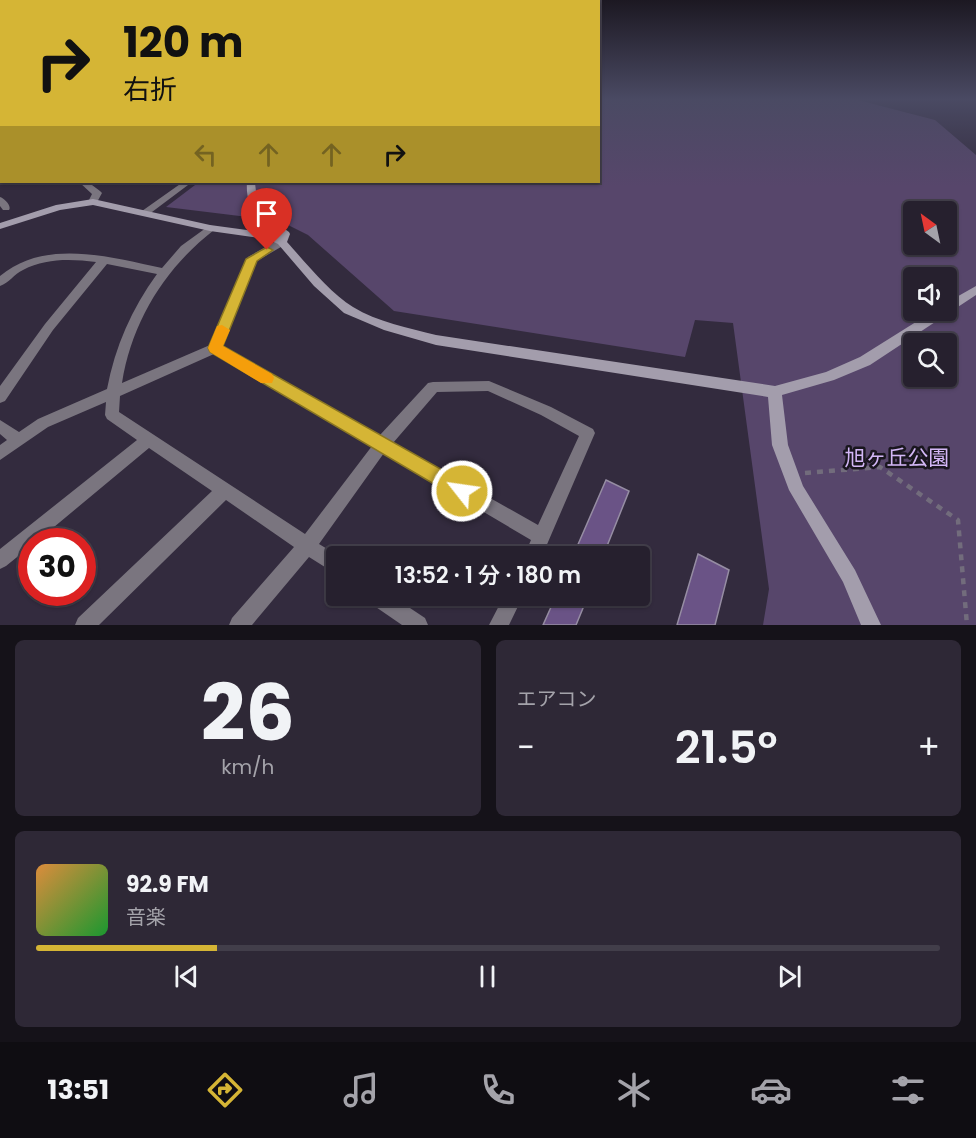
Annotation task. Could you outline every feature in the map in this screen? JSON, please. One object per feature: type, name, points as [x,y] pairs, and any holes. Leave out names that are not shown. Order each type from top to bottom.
[{"type":"street","points":[[84,183],[97,193],[93,202]]},
{"type":"street","points":[[145,213],[187,183]]},
{"type":"street","points":[[0,453],[43,423],[215,348],[252,259],[282,242],[285,234],[254,209],[250,194],[251,183]]},
{"type":"street","points":[[0,226],[59,207],[93,202],[210,228],[270,236],[282,242],[318,283],[348,310],[388,327],[436,340],[775,392],[829,376],[865,361],[929,321]]},
{"type":"street","points":[[210,228],[181,252],[152,291],[126,337],[111,394],[112,415],[326,558]]},
{"type":"street","points":[[0,282],[7,274],[37,259],[65,255],[166,272]]},
{"type":"street","points":[[0,397],[49,327],[103,261]]},
{"type":"street","points":[[957,303],[976,290]]},
{"type":"street","points":[[215,348],[543,537]]},
{"type":"street","points":[[239,625],[308,544],[382,444],[433,387],[489,386],[546,411],[588,433],[538,546]]},
{"type":"street","points":[[775,392],[780,445],[797,490],[849,576],[871,625]]},
{"type":"street","points":[[0,426],[19,440]]},
{"type":"street","points":[[0,560],[149,439]]},
{"type":"street","points":[[85,625],[225,490]]},
{"type":"street","points":[[390,606],[411,623]]},
{"type":"street","points":[[499,625],[509,606]]},
{"type":"path","points":[[791,474],[879,467],[958,520],[967,625]]},
{"type":"green space","name":"旭ヶ丘公園","points":[[600,128],[945,128],[976,155],[976,625],[763,625],[769,589],[733,323],[695,320],[685,357],[394,311],[308,235],[280,221],[166,207],[198,183],[600,183]]},
{"type":"building","points":[[606,480],[629,491],[607,546],[577,546]]},
{"type":"building","points":[[698,554],[729,570],[715,625],[677,625]]},
{"type":"building","points":[[552,606],[584,606],[576,625],[543,625]]},
{"type":"slow traffic","points":[[222,330],[215,348],[267,378]]},
{"type":"route","points":[[267,250],[252,259],[215,348],[462,491]]}]
